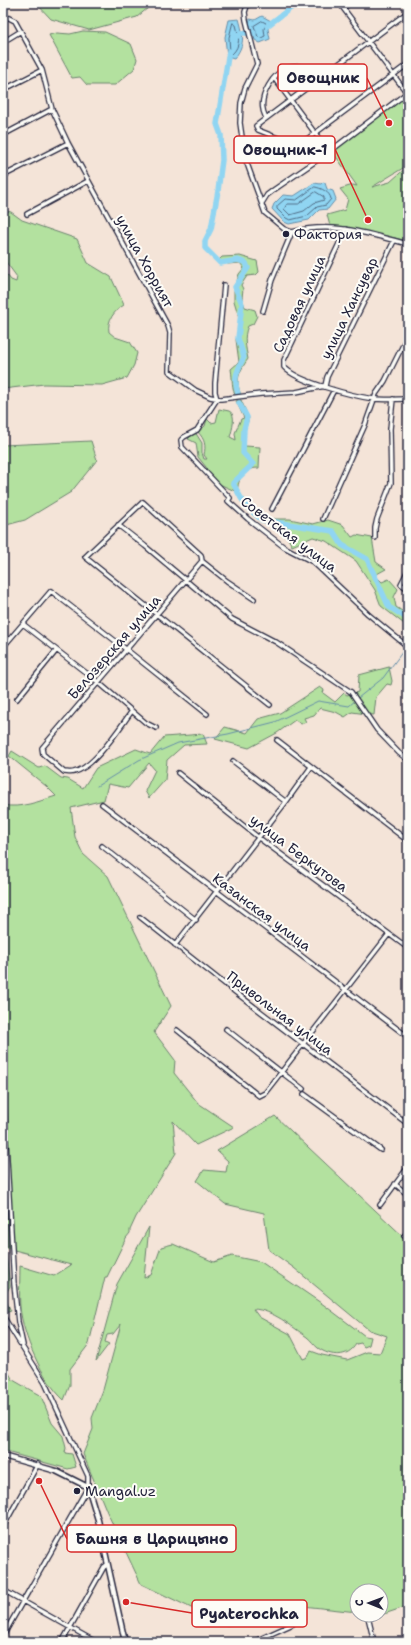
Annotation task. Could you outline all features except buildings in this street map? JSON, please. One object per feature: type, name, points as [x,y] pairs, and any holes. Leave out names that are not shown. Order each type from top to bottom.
[{"type":"street","points":[[248,3],[245,12],[246,20],[257,64],[245,88],[241,103],[240,123],[245,158],[265,212],[273,221],[284,229],[292,232],[318,227],[346,229],[369,233],[408,244]]},
{"type":"street","points":[[262,203],[275,189],[329,152],[407,92],[343,8],[350,3]]},
{"type":"street","points":[[408,12],[256,126],[258,130],[298,146],[408,64]]},
{"type":"street","name":"улица Хоррият","points":[[3,15],[15,21],[42,70],[52,109],[68,143],[168,326],[170,333],[169,371],[195,390],[217,399]]},
{"type":"street","points":[[3,42],[21,31]]},
{"type":"street","points":[[266,118],[262,109],[264,96],[274,78],[286,69],[303,67],[316,69],[325,74]]},
{"type":"street","points":[[3,90],[42,70]]},
{"type":"street","points":[[274,78],[316,132],[329,152]]},
{"type":"street","points":[[3,135],[52,109]]},
{"type":"street","points":[[3,176],[68,143]]},
{"type":"street","points":[[27,214],[88,181]]},
{"type":"street","name":"Садовая улица","points":[[325,386],[300,378],[288,371],[284,367],[284,360],[346,229]]},
{"type":"street","points":[[263,311],[272,280],[292,232]]},
{"type":"street","name":"улица Хансувар","points":[[325,386],[327,377],[394,241]]},
{"type":"street","points":[[224,285],[215,383],[217,399],[296,392],[325,386],[334,390],[374,399],[408,399]]},
{"type":"street","points":[[323,518],[376,394],[385,381],[408,335]]},
{"type":"street","points":[[272,510],[334,390]]},
{"type":"street","name":"Советская улица","points":[[217,399],[197,430],[181,440],[182,447],[230,498],[228,501],[248,519],[284,547],[313,562],[368,614],[408,647]]},
{"type":"street","points":[[376,538],[375,528],[377,519],[391,483],[390,429],[393,399]]},
{"type":"street","points":[[254,599],[227,581],[202,560],[201,555],[143,502],[85,558],[270,705]]},
{"type":"street","points":[[118,525],[232,619],[276,642],[351,692],[377,730],[399,753],[408,760]]},
{"type":"street","name":"Белозерская улица","points":[[132,711],[101,752],[90,762],[75,772],[64,772],[43,754],[42,748],[98,682],[128,650],[202,560]]},
{"type":"street","points":[[408,570],[401,584],[408,589]]},
{"type":"street","points":[[3,647],[51,591],[128,650],[207,714]]},
{"type":"street","points":[[24,624],[56,651],[98,682],[146,723],[156,728]]},
{"type":"street","points":[[17,699],[56,651]]},
{"type":"street","points":[[277,740],[408,841]]},
{"type":"street","points":[[233,761],[286,802]]},
{"type":"street","points":[[175,945],[259,838],[311,767]]},
{"type":"street","name":"улица Беркутова","points":[[178,773],[259,838],[408,948]]},
{"type":"street","name":"Казанская улица","points":[[102,804],[408,1037]]},
{"type":"street","points":[[102,846],[196,920]]},
{"type":"street","name":"Привольная улица","points":[[140,917],[408,1124]]},
{"type":"street","points":[[177,1030],[259,1096],[265,1093],[282,1072],[389,934]]},
{"type":"street","points":[[226,1029],[303,1089]]},
{"type":"street","points":[[3,1089],[14,1284],[18,1322],[23,1348]]},
{"type":"street","points":[[304,1094],[381,1150]]},
{"type":"street","points":[[380,1205],[408,1168]]},
{"type":"street","points":[[395,1184],[408,1195]]},
{"type":"street","points":[[404,1236],[408,1231]]},
{"type":"street","points":[[3,1316],[45,1383],[88,1476],[88,1486],[98,1520],[125,1642]]},
{"type":"street","points":[[3,1456],[38,1464],[71,1477],[88,1486]]},
{"type":"street","points":[[3,1527],[38,1464]]},
{"type":"street","points":[[3,1636],[88,1486]]},
{"type":"street","points":[[62,1642],[104,1567],[107,1565]]},
{"type":"street","points":[[3,1590],[96,1642]]},
{"type":"street","points":[[369,1623],[374,1642]]},
{"type":"street","points":[[253,1642],[293,1624]]},
{"type":"green space","points":[[36,3],[154,3],[137,17],[89,30],[51,19]]},
{"type":"green space","points":[[83,31],[105,32],[131,44],[137,59],[134,69],[115,85],[87,85],[80,77],[72,78],[49,35],[57,33],[70,34]]},
{"type":"green space","points":[[408,94],[408,165],[372,187],[390,182],[408,166],[408,241],[351,228],[330,226],[327,215],[345,210],[348,199],[340,189],[353,185],[357,186],[332,151]]},
{"type":"green space","points":[[3,210],[11,212],[22,220],[77,239],[88,263],[111,277],[124,305],[112,316],[109,324],[109,332],[115,337],[130,342],[137,353],[134,365],[127,378],[102,385],[44,384],[3,389],[3,276],[7,275],[11,280],[16,282],[17,277],[3,258]]},
{"type":"green space","points":[[240,256],[257,261],[259,272],[256,275],[247,276],[241,285],[243,289],[242,298],[245,307],[255,310],[257,316],[253,324],[248,326],[246,330],[245,342],[248,359],[242,368],[238,380],[241,395],[236,397],[234,393],[231,369],[239,362],[236,340],[240,321],[234,301],[234,291],[239,274],[244,268],[240,263],[228,264],[219,260],[222,257]]},
{"type":"green space","points":[[241,400],[249,418],[244,434],[245,446],[260,447],[259,468],[253,468],[242,475],[237,492],[215,482],[198,457],[196,443],[188,439],[195,432],[202,443],[202,453],[204,459],[207,459],[204,455],[204,443],[198,432],[205,426],[207,419],[211,423],[216,422],[219,409],[229,411],[233,415],[230,437],[236,440],[235,433],[241,419],[244,418],[236,401]]},
{"type":"green space","points":[[91,441],[97,460],[71,492],[25,520],[3,526],[3,445]]},
{"type":"green space","points":[[271,519],[290,519],[313,524],[328,520],[343,525],[352,537],[356,535],[372,538],[376,562],[386,569],[375,575],[382,582],[389,579],[398,589],[394,597],[396,607],[408,615],[408,627],[381,606],[375,590],[356,561],[326,541],[313,537],[292,546],[285,533],[268,522]]},
{"type":"green space","points":[[389,667],[392,681],[391,685],[387,684],[376,697],[374,715],[352,712],[345,717],[336,712],[320,708],[314,715],[304,718],[306,722],[301,724],[295,720],[277,733],[249,748],[215,739],[225,727],[247,733],[258,719],[280,713],[320,687],[324,690],[323,693],[335,702],[344,693],[347,695],[358,692],[359,675]]},
{"type":"green space","points":[[203,734],[207,744],[184,745],[167,760],[165,780],[149,798],[145,791],[155,770],[149,763],[128,788],[108,784],[104,800],[71,808],[75,837],[83,854],[108,876],[171,1006],[154,1032],[175,1060],[174,1073],[198,1103],[234,1127],[196,1145],[173,1121],[176,1153],[136,1217],[130,1233],[126,1238],[107,1277],[105,1277],[89,1344],[70,1369],[70,1385],[64,1400],[48,1381],[29,1344],[20,1307],[20,1266],[54,1276],[71,1265],[3,1247],[3,805],[23,805],[56,796],[9,756],[12,751],[39,768],[45,766],[61,778],[68,779],[83,788],[96,768],[136,749],[150,754],[164,737]]},
{"type":"green space","points":[[275,1116],[408,1241],[408,1606],[389,1612],[389,1583],[349,1583],[349,1611],[285,1604],[261,1621],[227,1625],[141,1584],[107,1512],[83,1454],[93,1429],[92,1418],[103,1390],[121,1324],[113,1334],[107,1335],[105,1342],[109,1344],[96,1361],[117,1284],[149,1227],[144,1278],[151,1275],[161,1247],[173,1244],[214,1262],[232,1256],[261,1262],[324,1305],[365,1336],[371,1337],[369,1345],[364,1347],[361,1343],[356,1344],[353,1349],[344,1354],[339,1355],[328,1353],[318,1348],[307,1337],[282,1319],[268,1312],[253,1309],[259,1317],[290,1334],[303,1359],[308,1357],[311,1351],[322,1355],[347,1360],[367,1352],[380,1353],[387,1336],[369,1330],[294,1268],[269,1250],[264,1213],[225,1204],[197,1181],[204,1170],[226,1172],[228,1161],[217,1151]]},
{"type":"green space","points":[[6,1254],[10,1286],[4,1297],[11,1311],[5,1313],[3,1310],[3,1258]]},
{"type":"green space","points":[[3,1363],[13,1380],[41,1396],[52,1423],[63,1436],[66,1448],[65,1453],[72,1454],[76,1467],[68,1469],[3,1451]]},
{"type":"water","points":[[262,16],[271,21],[268,29],[270,39],[260,43],[255,40],[249,23],[250,19],[255,20]]},
{"type":"water","points":[[239,19],[243,35],[242,45],[234,59],[227,57],[225,37],[229,20]]},
{"type":"water","points":[[323,182],[325,183],[327,189],[333,191],[336,199],[328,209],[319,210],[309,220],[289,224],[284,222],[272,209],[274,204],[283,195],[294,196],[314,183],[321,184]]},
{"type":"waterway","points":[[267,26],[292,7],[294,3]]},
{"type":"waterway","points":[[236,37],[241,33],[254,33]]},
{"type":"waterway","points":[[229,51],[217,124],[221,135],[222,160],[211,229],[205,241],[205,248],[220,263],[238,260],[246,263],[248,268],[235,287],[242,304],[238,338],[244,357],[236,375],[238,394]]},
{"type":"waterway","points":[[239,403],[247,417],[244,429],[243,453],[253,464],[233,483],[241,498],[250,510],[262,520],[333,531],[342,545],[367,559],[389,607],[408,619]]},
{"type":"waterway","points":[[358,698],[383,678],[406,647]]},
{"type":"waterway","points":[[97,786],[139,760],[178,743],[228,734],[275,722],[318,701],[349,706],[356,700]]},
{"type":"place","name":"Овощник","points":[[389,123]]},
{"type":"place","name":"Овощник-1","points":[[368,220]]},
{"type":"place","name":"Фактория","points":[[286,234]]},
{"type":"place","name":"Башня в Царицыно","points":[[39,1481]]},
{"type":"place","name":"Mangal.uz","points":[[77,1491]]},
{"type":"place","name":"Pyaterochka","points":[[126,1602]]}]
